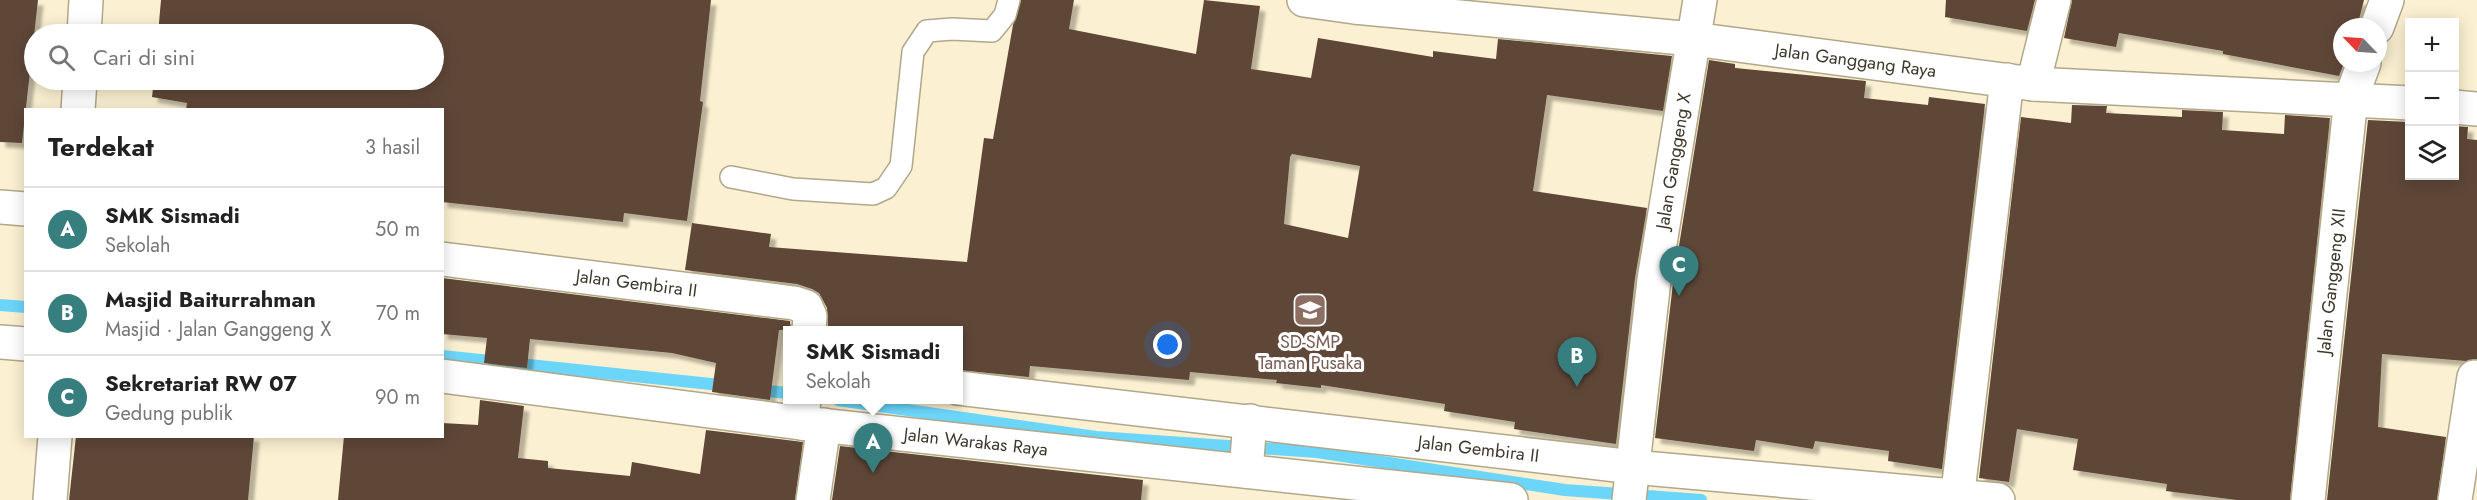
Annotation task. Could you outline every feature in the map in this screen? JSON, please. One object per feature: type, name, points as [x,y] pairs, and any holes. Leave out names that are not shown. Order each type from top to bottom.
[{"type":"street","points":[[85,24],[86,0]]},
{"type":"street","name":"Jalan Ganggang Raya","points":[[1304,0],[1693,39],[2020,82],[2206,94],[2351,98],[2405,103]]},
{"type":"street","name":"Jalan Ganggeng X","points":[[1630,485],[1654,280],[1700,0]]},
{"type":"street","points":[[1957,498],[2020,82],[2054,0]]},
{"type":"street","points":[[2380,18],[2387,0]]},
{"type":"street","name":"Jalan Ganggeng XII","points":[[2308,500],[2351,98],[2361,72]]},
{"type":"street","points":[[78,108],[79,90]]},
{"type":"street","points":[[2459,107],[2477,109]]},
{"type":"street","points":[[0,207],[24,209]]},
{"type":"street","name":"Jalan Gembira II","points":[[444,259],[794,303],[806,307],[810,316],[809,326]]},
{"type":"street","points":[[0,342],[24,344]]},
{"type":"street","name":"Jalan Warakas Raya","points":[[444,376],[808,415],[1248,445],[1511,500]]},
{"type":"street","points":[[2455,500],[2474,377]]},
{"type":"street","name":"Jalan Gembira II","points":[[963,389],[1248,445],[1630,485],[1998,500]]},
{"type":"street","points":[[808,415],[813,500]]},
{"type":"street","points":[[50,500],[55,438]]},
{"type":"lane","points":[[731,177],[793,189],[873,194],[886,188],[901,166],[913,52],[927,31],[952,29],[992,31],[1005,15],[1009,0]]},
{"type":"building","points":[[0,0],[38,0],[35,24],[24,24],[24,90],[28,90],[26,108],[24,108],[22,143],[0,142]]},
{"type":"building","points":[[161,0],[711,0],[700,101],[703,102],[687,221],[624,213],[623,222],[444,202],[444,108],[186,108],[187,103],[152,97],[153,90],[444,90],[444,24],[159,24]]},
{"type":"building","points":[[1021,0],[1074,0],[1069,29],[1196,54],[1204,0],[1260,6],[1251,69],[1311,78],[1318,38],[1433,57],[1433,51],[1496,59],[1498,39],[1672,56],[1663,111],[1547,95],[1533,191],[1647,208],[1635,278],[1616,444],[1514,429],[1515,422],[1444,411],[1445,404],[1321,385],[1321,388],[1276,383],[1277,380],[1190,372],[1189,380],[1030,366],[1029,377],[963,370],[963,326],[828,326],[827,308],[819,293],[812,289],[797,284],[685,270],[692,223],[771,234],[769,247],[967,262],[984,138],[993,139],[1013,25]],"holes":[[[1292,154],[1360,166],[1348,238],[1284,224]]]},
{"type":"building","points":[[1946,0],[2035,0],[2027,31],[1945,17]]},
{"type":"building","points":[[2072,0],[2364,0],[2359,18],[2333,18],[2333,72],[2341,72],[2339,76],[2223,54],[2223,51],[2119,33],[2116,47],[2064,38]]},
{"type":"building","points":[[1709,60],[1735,64],[1735,68],[1866,81],[1864,98],[1928,105],[1929,97],[1985,104],[1942,469],[1888,461],[1889,451],[1815,441],[1813,449],[1756,440],[1754,451],[1655,438],[1673,283]]},
{"type":"building","points":[[2072,105],[2107,106],[2106,113],[2182,117],[2182,110],[2223,112],[2222,130],[2284,134],[2285,115],[2330,118],[2290,500],[2237,500],[2166,491],[2167,484],[2073,470],[2078,439],[2017,429],[2009,482],[1979,478],[2021,117],[2071,123]]},
{"type":"building","points":[[2368,120],[2405,122],[2405,180],[2459,180],[2459,126],[2468,127],[2467,139],[2477,140],[2477,359],[2466,361],[2382,354],[2378,427],[2446,437],[2437,500],[2327,500]]},
{"type":"building","points":[[444,278],[790,321],[791,326],[783,326],[783,330],[779,330],[770,400],[712,392],[716,363],[672,353],[530,339],[527,368],[484,363],[487,338],[444,334]]},
{"type":"building","points":[[480,400],[524,406],[518,458],[548,461],[548,468],[630,476],[632,462],[700,474],[706,430],[803,442],[795,500],[338,500],[344,438],[444,438],[444,423],[478,425]]},
{"type":"building","points":[[76,438],[254,438],[248,500],[69,500]]},
{"type":"building","points":[[840,446],[1143,480],[1141,500],[832,500]]},
{"type":"waterway","points":[[0,305],[24,307]]},
{"type":"waterway","points":[[444,356],[730,386]]},
{"type":"waterway","points":[[756,390],[783,393]]},
{"type":"waterway","points":[[866,404],[1096,437],[1317,452],[1565,490],[1701,500]]},
{"type":"place","name":"Sekretariat RW 07","points":[[1679,296]]},
{"type":"place","name":"SD-SMP Taman Pusaka","points":[[1310,310]]},
{"type":"place","name":"Masjid Baiturrahman","points":[[1577,387]]},
{"type":"place","name":"SMK Sismadi","points":[[873,473]]}]
